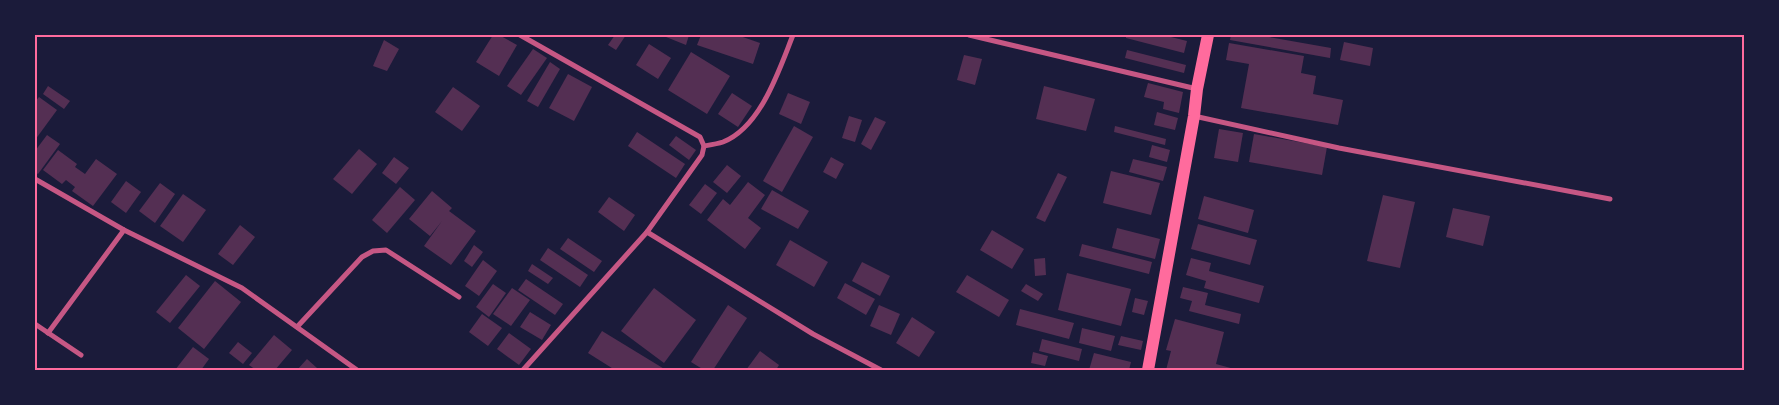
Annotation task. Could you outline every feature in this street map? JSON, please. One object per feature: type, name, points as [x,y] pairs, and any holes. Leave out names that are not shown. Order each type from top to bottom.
[{"type":"main road","points":[[1148,370],[1208,35]]},
{"type":"street","points":[[520,35],[700,137],[704,146],[702,155],[647,232],[523,370]]},
{"type":"street","points":[[704,146],[723,142],[737,134],[756,114],[776,76],[793,35]]},
{"type":"street","points":[[969,35],[1197,88]]},
{"type":"street","points":[[1194,116],[1338,148],[1610,200]]},
{"type":"street","points":[[35,179],[124,230],[242,288],[357,370]]},
{"type":"street","points":[[48,333],[124,230]]},
{"type":"street","points":[[647,232],[813,334],[880,370]]},
{"type":"street","points":[[298,327],[362,257],[373,251],[386,250],[459,297]]},
{"type":"street","points":[[35,324],[81,355]]},
{"type":"building","points":[[493,35],[499,35],[517,45],[499,76],[476,62]]},
{"type":"building","points":[[615,35],[626,35],[616,50],[608,45]]},
{"type":"building","points":[[661,35],[689,35],[686,45]]},
{"type":"building","points":[[701,35],[737,35],[760,43],[753,64],[697,45]]},
{"type":"building","points":[[1126,35],[1163,35],[1187,41],[1184,53],[1126,38]]},
{"type":"building","points":[[1231,35],[1258,35],[1331,48],[1330,58],[1230,40]]},
{"type":"building","points":[[384,40],[399,49],[387,71],[373,66]]},
{"type":"building","points":[[1344,42],[1373,48],[1370,66],[1340,60]]},
{"type":"building","points":[[1229,43],[1304,56],[1301,73],[1316,76],[1313,94],[1343,100],[1338,125],[1241,108],[1249,64],[1226,60]]},
{"type":"building","points":[[649,44],[671,58],[658,79],[636,65]]},
{"type":"building","points":[[533,49],[547,58],[521,95],[507,86]]},
{"type":"building","points":[[1127,50],[1186,65],[1184,73],[1125,58]]},
{"type":"building","points":[[691,52],[730,76],[707,114],[668,90]]},
{"type":"building","points":[[964,55],[982,59],[975,85],[957,80]]},
{"type":"building","points":[[550,62],[560,69],[538,107],[527,101]]},
{"type":"building","points":[[568,74],[592,87],[574,121],[549,108]]},
{"type":"building","points":[[1148,83],[1183,92],[1179,113],[1163,109],[1164,102],[1144,97]]},
{"type":"building","points":[[48,86],[70,101],[64,109],[43,94]]},
{"type":"building","points":[[1044,86],[1095,99],[1086,131],[1036,119]]},
{"type":"building","points":[[453,87],[480,106],[462,131],[435,112]]},
{"type":"building","points":[[732,93],[752,106],[738,127],[718,114]]},
{"type":"building","points":[[788,93],[810,102],[801,124],[779,114]]},
{"type":"building","points":[[39,97],[57,110],[35,140],[35,102]]},
{"type":"building","points":[[1157,112],[1178,118],[1175,130],[1154,125]]},
{"type":"building","points":[[849,116],[862,120],[855,142],[842,138]]},
{"type":"building","points":[[875,117],[886,122],[871,150],[861,144]]},
{"type":"building","points":[[794,126],[813,137],[782,192],[763,181]]},
{"type":"building","points":[[1115,126],[1166,139],[1165,145],[1114,132]]},
{"type":"building","points":[[1219,129],[1243,133],[1238,162],[1214,158]]},
{"type":"building","points":[[637,132],[685,164],[676,178],[628,146]]},
{"type":"building","points":[[1254,134],[1327,147],[1322,175],[1249,162]]},
{"type":"building","points":[[47,135],[60,144],[38,174],[35,172],[35,151]]},
{"type":"building","points":[[676,136],[696,150],[689,160],[669,145]]},
{"type":"building","points":[[1152,145],[1170,150],[1167,162],[1149,157]]},
{"type":"building","points":[[359,149],[377,164],[352,194],[333,179]]},
{"type":"building","points":[[58,150],[77,164],[75,167],[85,174],[96,159],[117,174],[93,206],[72,191],[75,187],[66,180],[62,184],[43,170]]},
{"type":"building","points":[[394,157],[409,168],[396,184],[382,173]]},
{"type":"building","points":[[831,157],[844,164],[836,179],[823,172]]},
{"type":"building","points":[[1133,159],[1167,167],[1163,181],[1129,172]]},
{"type":"building","points":[[727,165],[741,176],[727,193],[713,182]]},
{"type":"building","points":[[1111,171],[1160,183],[1151,215],[1103,203]]},
{"type":"building","points":[[1058,173],[1067,177],[1045,222],[1036,218]]},
{"type":"building","points":[[126,181],[141,192],[126,213],[111,202]]},
{"type":"building","points":[[748,182],[765,195],[748,218],[761,228],[745,249],[707,220],[723,199],[730,205]]},
{"type":"building","points":[[160,183],[175,194],[155,223],[139,211]]},
{"type":"building","points":[[705,184],[717,193],[701,214],[689,205]]},
{"type":"building","points":[[400,187],[415,200],[387,233],[372,220]]},
{"type":"building","points":[[772,190],[809,211],[798,229],[761,209]]},
{"type":"building","points":[[432,191],[452,208],[449,211],[476,231],[451,265],[424,246],[442,221],[430,236],[409,219]]},
{"type":"building","points":[[183,194],[206,210],[183,242],[160,226]]},
{"type":"building","points":[[1383,195],[1415,202],[1400,268],[1367,261]]},
{"type":"building","points":[[1204,196],[1254,210],[1248,233],[1198,219]]},
{"type":"building","points":[[609,197],[635,215],[624,231],[598,212]]},
{"type":"building","points":[[1453,208],[1490,216],[1483,246],[1446,237]]},
{"type":"building","points":[[1198,224],[1257,240],[1250,265],[1191,249]]},
{"type":"building","points":[[240,225],[255,237],[233,265],[218,254]]},
{"type":"building","points":[[1117,228],[1160,239],[1155,259],[1112,248]]},
{"type":"building","points":[[992,230],[1024,249],[1012,269],[980,250]]},
{"type":"building","points":[[568,238],[602,261],[594,272],[560,249]]},
{"type":"building","points":[[790,240],[828,262],[814,287],[776,265]]},
{"type":"building","points":[[1082,244],[1152,262],[1149,274],[1079,256]]},
{"type":"building","points":[[474,245],[483,252],[472,267],[464,261]]},
{"type":"building","points":[[548,248],[588,275],[580,287],[540,260]]},
{"type":"building","points":[[1045,258],[1046,275],[1035,276],[1034,259]]},
{"type":"building","points":[[1191,258],[1211,263],[1209,271],[1264,286],[1259,303],[1204,288],[1206,281],[1186,275]]},
{"type":"building","points":[[483,260],[497,271],[479,296],[465,286]]},
{"type":"building","points":[[862,262],[890,276],[880,296],[852,281]]},
{"type":"building","points":[[532,264],[553,278],[548,284],[528,271]]},
{"type":"building","points":[[1067,273],[1131,289],[1121,326],[1058,310]]},
{"type":"building","points":[[186,275],[200,286],[170,323],[156,312]]},
{"type":"building","points":[[967,275],[1009,300],[999,317],[956,292]]},
{"type":"building","points":[[526,279],[563,304],[555,315],[518,290]]},
{"type":"building","points":[[215,281],[241,302],[204,349],[178,328]]},
{"type":"building","points":[[845,283],[875,299],[866,315],[837,298]]},
{"type":"building","points":[[493,284],[506,293],[489,317],[476,307]]},
{"type":"building","points":[[1026,284],[1043,294],[1038,301],[1021,291]]},
{"type":"building","points":[[1183,287],[1208,293],[1205,305],[1241,314],[1239,324],[1189,311],[1192,301],[1180,298]]},
{"type":"building","points":[[512,288],[530,300],[511,326],[493,314]]},
{"type":"building","points":[[654,288],[696,320],[664,363],[621,331]]},
{"type":"building","points":[[1135,298],[1148,301],[1144,315],[1132,312]]},
{"type":"building","points":[[728,305],[747,318],[713,370],[704,370],[691,362]]},
{"type":"building","points":[[879,305],[900,314],[891,335],[870,326]]},
{"type":"building","points":[[1020,309],[1074,323],[1069,339],[1016,325]]},
{"type":"building","points":[[530,312],[551,325],[542,340],[520,327]]},
{"type":"building","points":[[482,314],[502,328],[488,346],[469,332]]},
{"type":"building","points":[[912,317],[935,332],[919,357],[896,343]]},
{"type":"building","points":[[1175,319],[1224,332],[1216,364],[1238,370],[1166,370],[1171,351],[1166,350]]},
{"type":"building","points":[[1082,328],[1115,336],[1111,351],[1079,343]]},
{"type":"building","points":[[602,331],[666,370],[615,370],[588,353]]},
{"type":"building","points":[[509,333],[531,349],[519,365],[497,349]]},
{"type":"building","points":[[274,335],[292,350],[275,370],[256,370],[249,365]]},
{"type":"building","points":[[1121,336],[1143,341],[1141,350],[1118,345]]},
{"type":"building","points":[[1042,339],[1082,349],[1079,361],[1039,351]]},
{"type":"building","points":[[238,342],[252,353],[243,364],[229,353]]},
{"type":"building","points":[[193,347],[209,359],[201,370],[175,370]]},
{"type":"building","points":[[760,351],[779,365],[776,370],[746,370]]},
{"type":"building","points":[[1033,352],[1048,356],[1045,366],[1031,363]]},
{"type":"building","points":[[1094,353],[1131,362],[1129,370],[1089,370]]},
{"type":"building","points":[[307,359],[317,368],[316,370],[297,370]]}]
